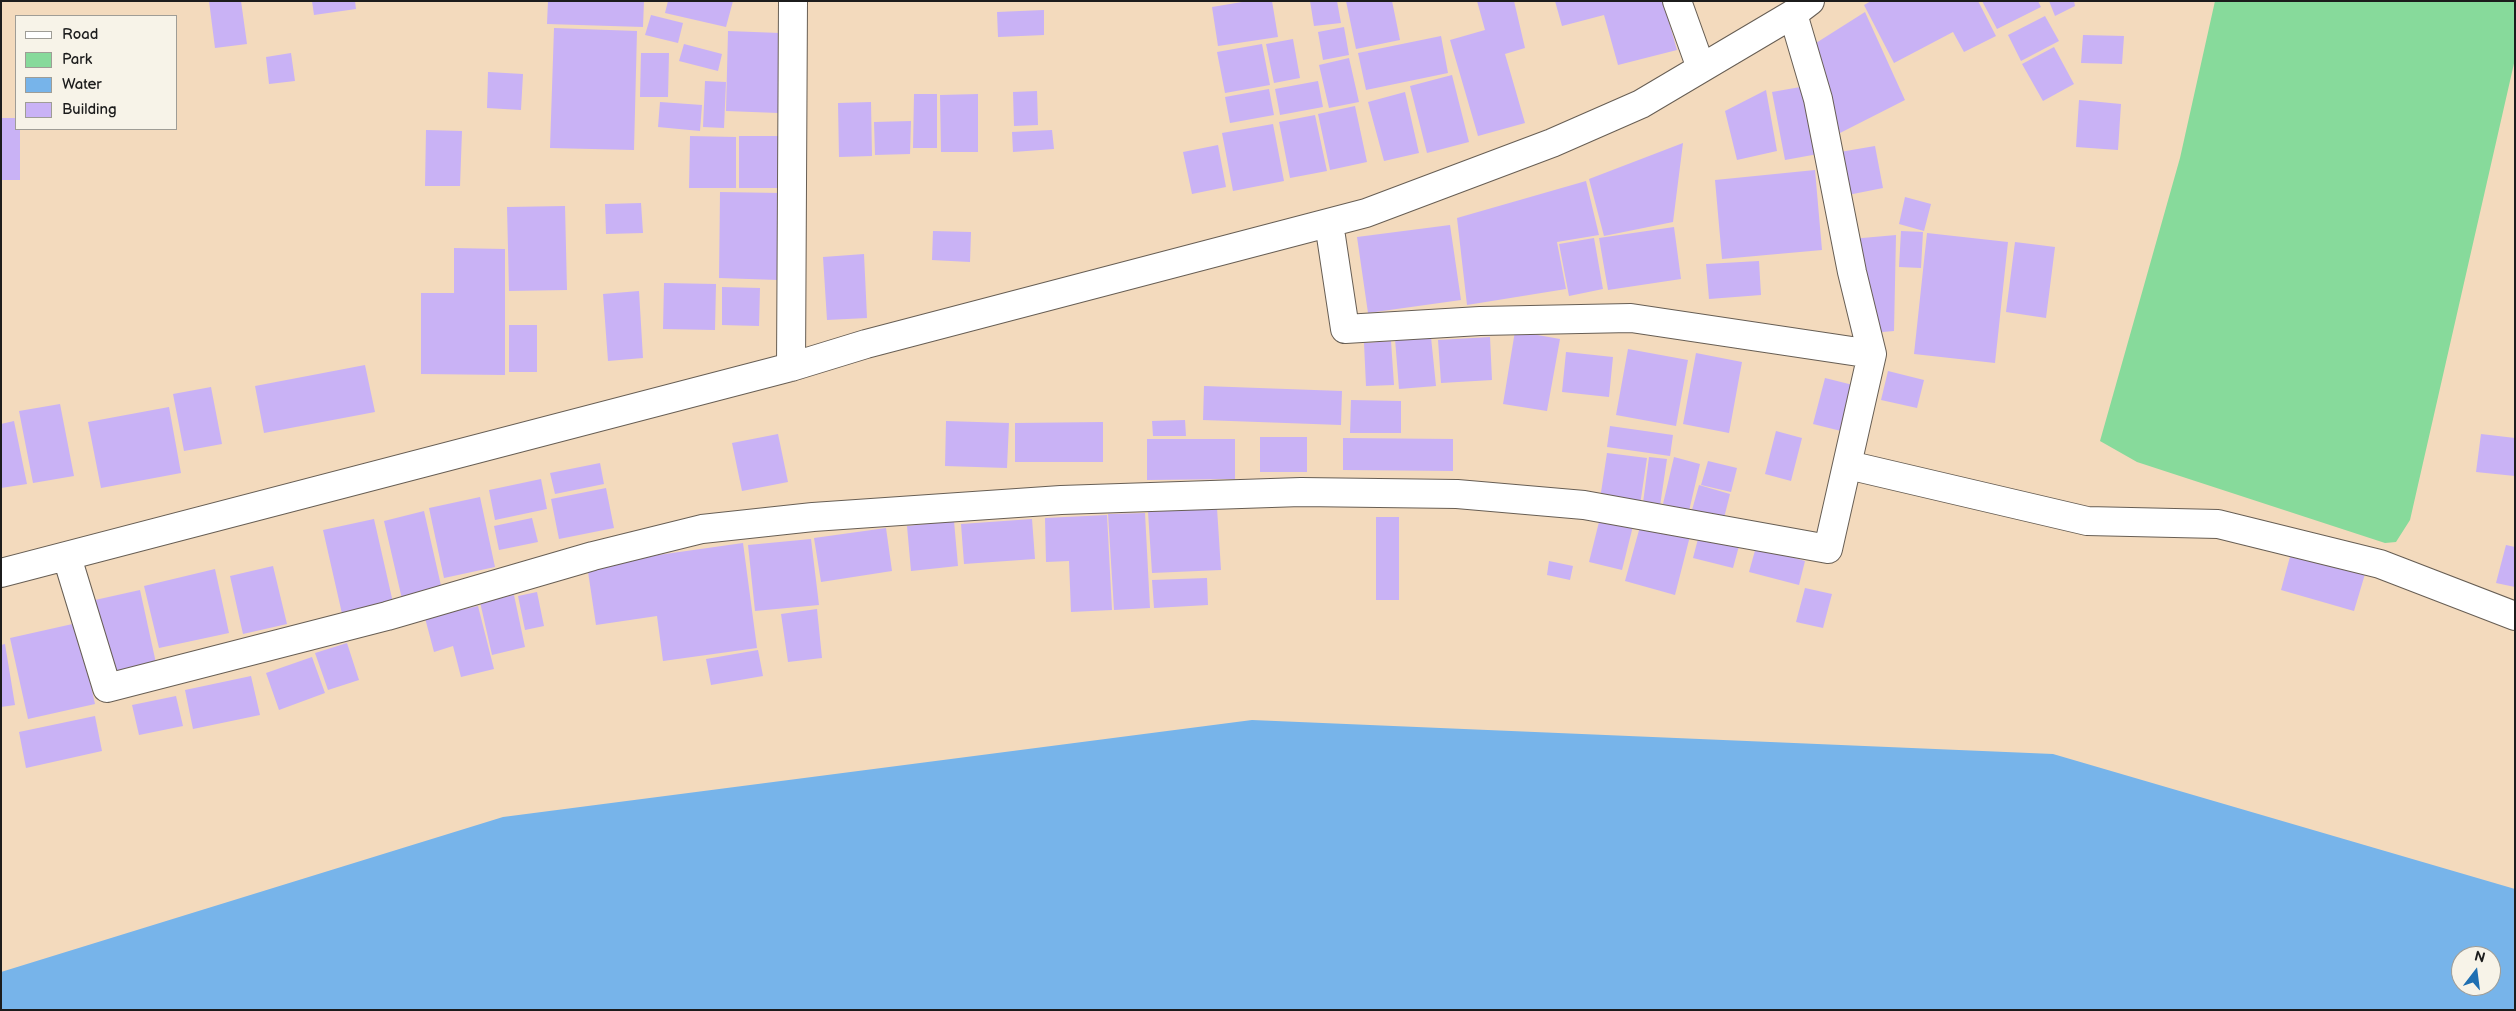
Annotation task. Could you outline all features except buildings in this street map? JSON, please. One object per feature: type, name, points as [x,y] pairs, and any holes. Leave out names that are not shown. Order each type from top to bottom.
[{"type":"street","points":[[791,367],[793,1]]},
{"type":"street","points":[[1677,1],[1701,68]]},
{"type":"street","points":[[1,573],[791,367],[866,344],[1366,213],[1552,143],[1641,104],[1801,8],[1852,272],[1872,354],[1828,549],[1584,505],[1457,494],[1301,492],[1061,500],[813,517],[702,530],[593,556],[387,616],[107,688],[68,557]]},
{"type":"street","points":[[1329,223],[1345,329],[1480,321],[1631,318],[1872,354]]},
{"type":"street","points":[[1848,464],[2087,521],[2218,524],[2380,564],[2515,616]]},
{"type":"green space","points":[[2215,1],[2515,1],[2515,59],[2410,520],[2396,542],[2385,543],[2137,462],[2100,441],[2180,158]]},
{"type":"water","points":[[1252,720],[2053,754],[2515,889],[2515,1010],[1,1010],[1,972],[503,817]]}]
